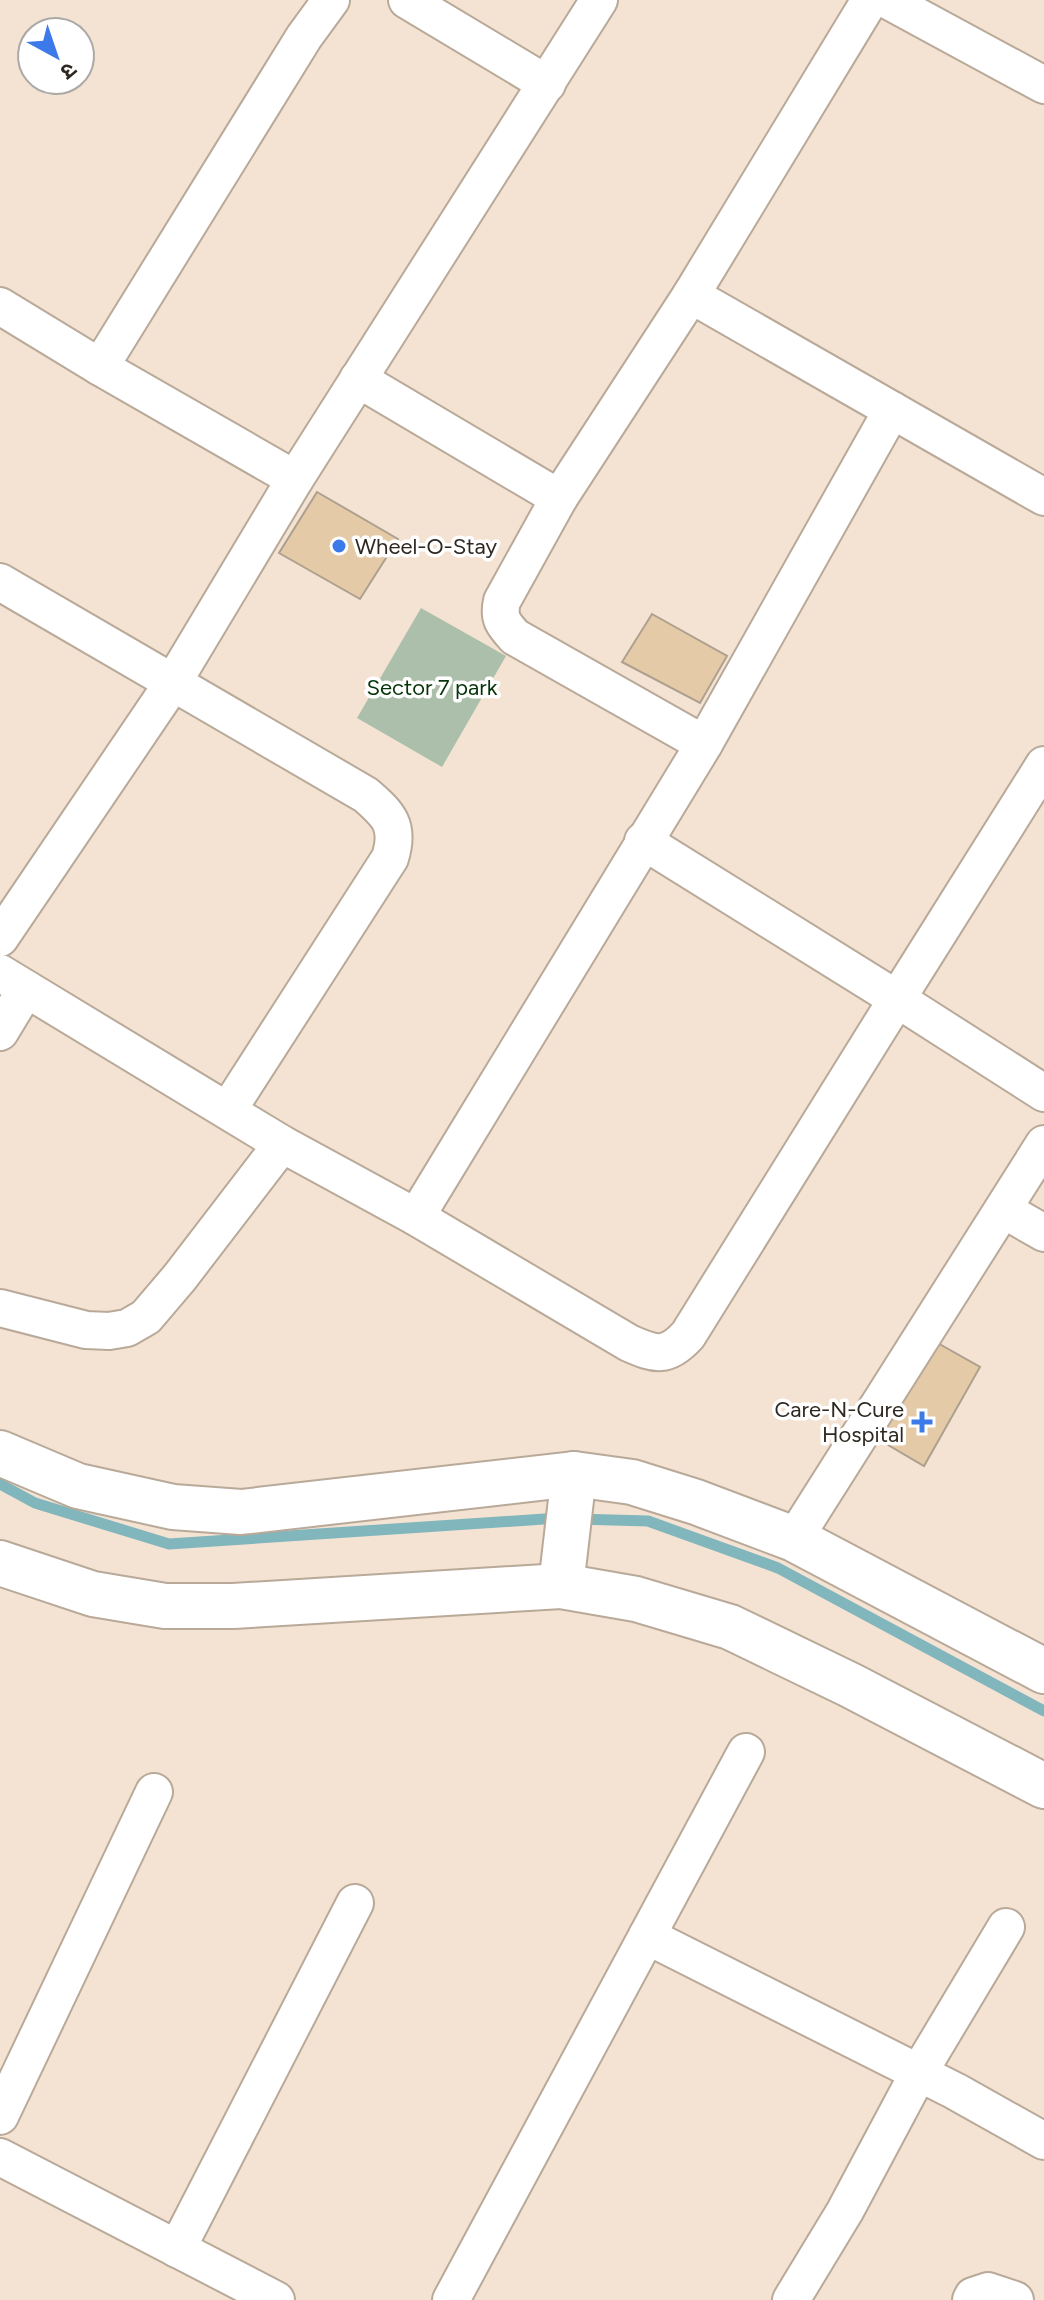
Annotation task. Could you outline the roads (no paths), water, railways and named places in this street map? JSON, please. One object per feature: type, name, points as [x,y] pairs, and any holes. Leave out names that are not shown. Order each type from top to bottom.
[{"type":"main road","points":[[0,1453],[78,1486],[173,1507],[241,1512],[573,1490],[632,1482],[794,1539],[1044,1671]]},
{"type":"main road","points":[[563,1575],[573,1490]]},
{"type":"main road","points":[[0,1563],[93,1594],[165,1606],[233,1606],[563,1575],[730,1627],[850,1685],[1044,1786]]},
{"type":"street","points":[[100,367],[304,37],[331,0]]},
{"type":"street","points":[[407,0],[547,84]]},
{"type":"street","points":[[0,938],[172,684],[295,479],[599,0]]},
{"type":"street","points":[[704,744],[515,637],[502,623],[499,612],[502,601],[559,498],[691,295],[870,0]]},
{"type":"street","points":[[887,0],[1044,85]]},
{"type":"street","points":[[691,295],[1044,497]]},
{"type":"street","points":[[0,306],[295,479]]},
{"type":"street","points":[[358,379],[559,498]]},
{"type":"street","points":[[416,1217],[704,744],[892,410]]},
{"type":"street","points":[[0,582],[366,795],[394,826],[395,842],[390,858],[228,1110]]},
{"type":"street","points":[[0,1032],[13,981],[282,1144],[416,1217],[629,1343],[648,1352],[665,1353],[676,1348],[688,1335],[897,999],[1040,781]]},
{"type":"street","points":[[643,841],[1044,1093]]},
{"type":"street","points":[[0,1308],[86,1330],[118,1330],[146,1317],[282,1144]]},
{"type":"street","points":[[794,1539],[1044,1144]]},
{"type":"street","points":[[1004,1210],[1044,1233]]},
{"type":"street","points":[[451,2300],[746,1752]]},
{"type":"street","points":[[0,2116],[154,1792]]},
{"type":"street","points":[[177,2249],[355,1903]]},
{"type":"street","points":[[791,2300],[845,2211],[918,2074],[1006,1927]]},
{"type":"street","points":[[647,1936],[955,2091],[1044,2141]]},
{"type":"street","points":[[0,2157],[276,2300]]},
{"type":"street","points":[[971,2300],[973,2296],[988,2291],[1015,2300]]},
{"type":"waterway","points":[[0,1484],[35,1503],[169,1544],[559,1518]]},
{"type":"waterway","points":[[576,1519],[648,1521],[778,1568],[1044,1711]]},
{"type":"place","name":"Wheel-O-Stay","points":[[339,546]]},
{"type":"place","name":"Care-N-Cure Hospital","points":[[922,1422]]},
{"type":"park label","name":"Sector 7 park","points":[[432,687]]}]
